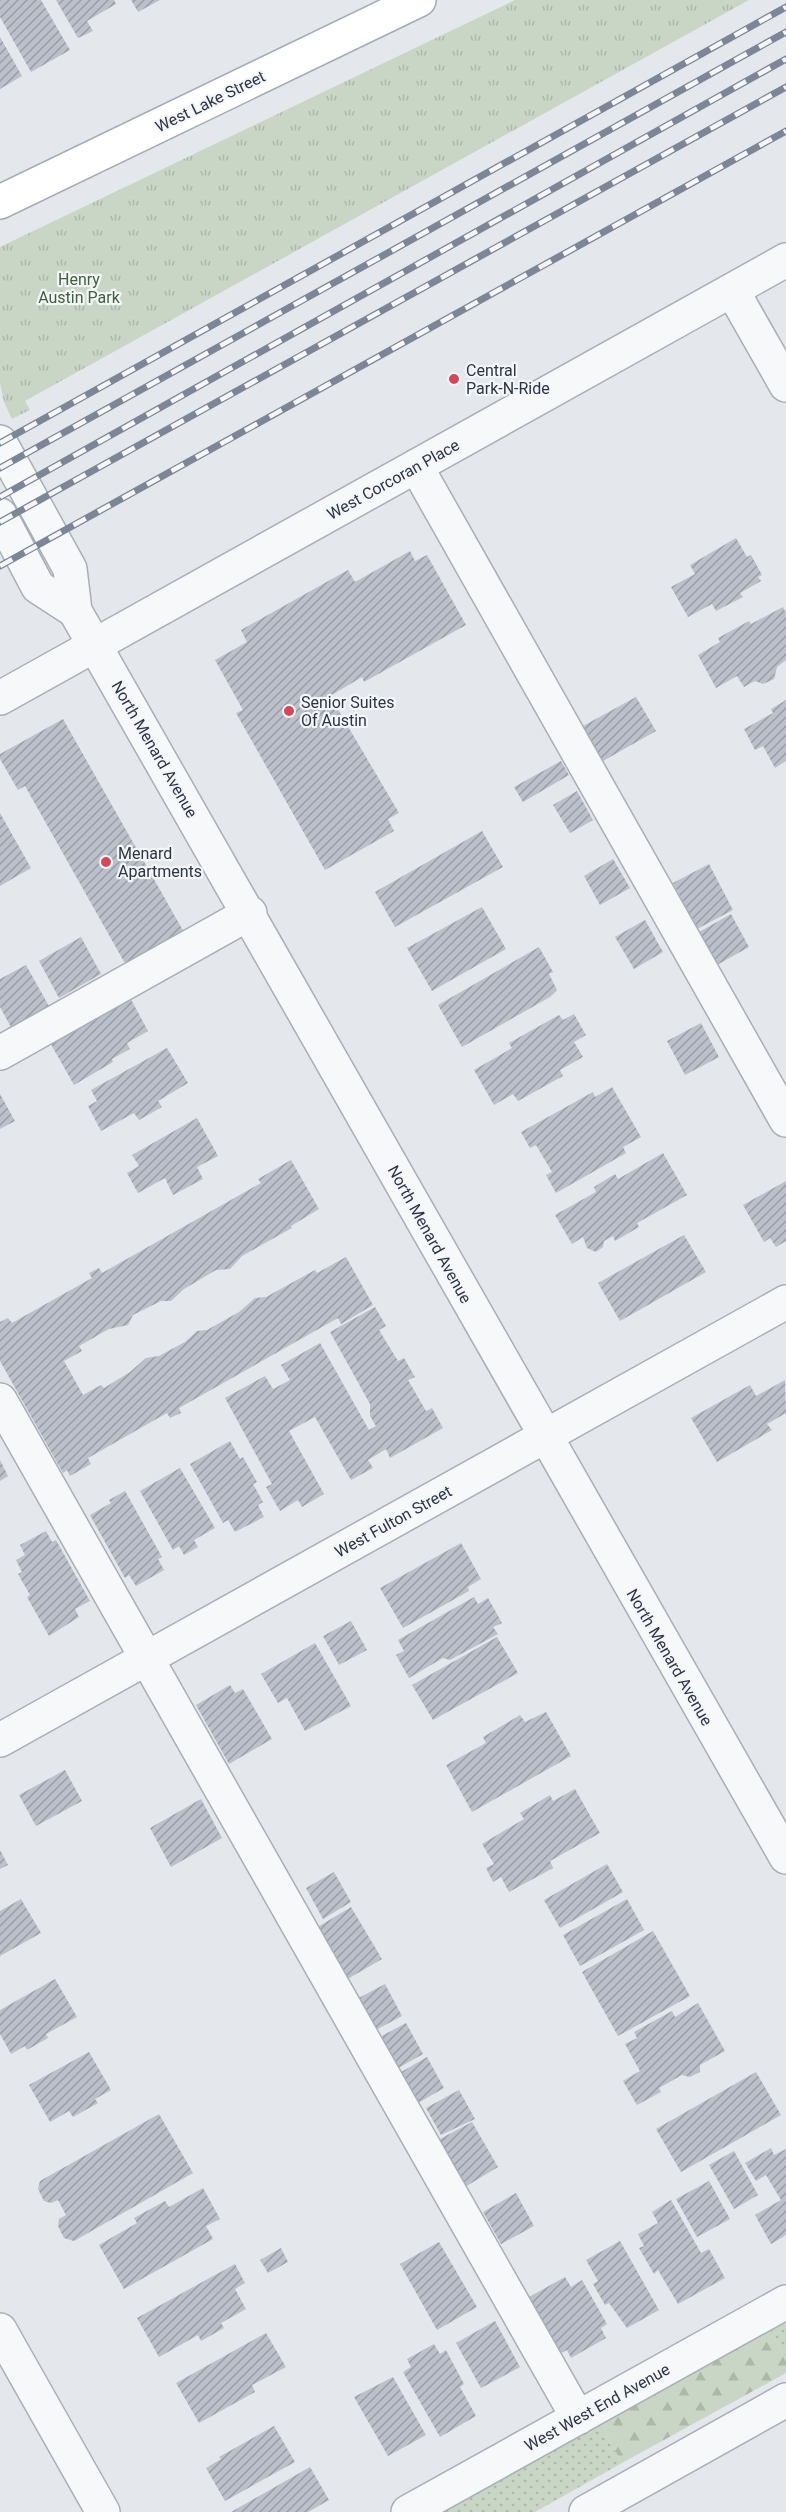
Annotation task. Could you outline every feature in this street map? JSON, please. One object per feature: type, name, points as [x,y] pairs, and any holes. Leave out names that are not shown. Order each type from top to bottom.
[{"type":"main road","name":"West Lake Street","points":[[0,202],[419,0]]},
{"type":"street","name":"West Corcoran Place","points":[[0,698],[786,260]]},
{"type":"street","points":[[732,290],[786,385]]},
{"type":"street","name":"North Menard Avenue","points":[[0,442],[70,569],[75,611],[250,914],[544,1437],[786,1857]]},
{"type":"street","points":[[416,466],[786,1120]]},
{"type":"street","name":"North Menard Avenue","points":[[0,515],[38,587],[75,611]]},
{"type":"street","points":[[0,1053],[250,914]]},
{"type":"street","name":"West Fulton Street","points":[[0,1740],[786,1302]]},
{"type":"street","points":[[0,1400],[578,2418]]},
{"type":"street","name":"West West End Avenue","points":[[408,2512],[786,2302]]},
{"type":"street","points":[[0,2330],[103,2512]]},
{"type":"street","points":[[586,2512],[621,2504],[786,2400]]},
{"type":"green space","name":"Henry Austin Park","points":[[515,0],[749,0],[25,401],[30,410],[12,419],[4,402],[0,383],[0,247]]},
{"type":"green space","points":[[786,2318],[786,2359],[769,2328]]},
{"type":"green space","points":[[769,2328],[786,2359],[786,2373],[622,2463],[599,2421]]},
{"type":"green space","points":[[599,2421],[622,2463],[535,2512],[435,2512]]},
{"type":"building","points":[[0,0],[41,0],[70,50],[31,72],[0,17]]},
{"type":"building","points":[[56,0],[114,0],[116,4],[87,21],[93,31],[78,38]]},
{"type":"building","points":[[131,0],[160,0],[138,12]]},
{"type":"building","points":[[0,37],[22,76],[0,89]]},
{"type":"building","points":[[736,538],[747,557],[751,555],[762,575],[758,577],[761,581],[740,593],[743,597],[716,611],[712,604],[688,617],[671,587],[695,574],[690,565]]},
{"type":"building","name":"Senior Suites Of Austin","points":[[410,551],[415,561],[427,555],[466,625],[364,682],[362,677],[330,696],[399,813],[388,819],[394,831],[325,870],[236,713],[243,710],[215,660],[247,642],[241,630],[348,570],[355,582]]},
{"type":"building","points":[[783,607],[786,613],[786,660],[777,667],[774,679],[763,684],[755,681],[744,687],[737,676],[716,688],[698,655],[720,642],[718,638],[749,621],[751,624]]},
{"type":"building","points":[[636,697],[656,731],[603,761],[583,726]]},
{"type":"building","points":[[786,700],[786,761],[775,768],[763,746],[755,750],[744,729],[773,713],[771,709]]},
{"type":"building","name":"Menard Apartments","points":[[63,719],[185,934],[127,967],[25,786],[18,790],[0,759],[0,754]]},
{"type":"building","points":[[561,761],[569,775],[523,802],[514,787]]},
{"type":"building","points":[[577,791],[593,820],[570,833],[553,805]]},
{"type":"building","points":[[0,813],[31,868],[0,886]]},
{"type":"building","points":[[482,831],[503,867],[395,927],[375,892]]},
{"type":"building","points":[[613,859],[630,888],[600,905],[584,876]]},
{"type":"building","points":[[709,864],[733,910],[697,929],[673,883]]},
{"type":"building","points":[[482,907],[506,949],[432,991],[407,948]]},
{"type":"building","points":[[731,914],[749,947],[717,965],[699,932]]},
{"type":"building","points":[[645,920],[663,952],[634,969],[615,937]]},
{"type":"building","points":[[81,937],[101,974],[59,998],[39,961]]},
{"type":"building","points":[[539,947],[553,972],[549,974],[557,990],[550,997],[462,1047],[438,1005]]},
{"type":"building","points":[[26,965],[50,1008],[12,1029],[0,1007],[0,979]]},
{"type":"building","points":[[128,994],[148,1031],[127,1043],[130,1049],[112,1059],[113,1062],[74,1085],[48,1039]]},
{"type":"building","points":[[574,1014],[586,1035],[574,1042],[583,1057],[560,1070],[563,1076],[518,1101],[513,1094],[494,1105],[474,1070],[512,1048],[509,1043],[559,1015],[563,1020]]},
{"type":"building","points":[[701,1023],[719,1057],[685,1075],[667,1041]]},
{"type":"building","points":[[167,1048],[188,1083],[158,1101],[162,1107],[139,1120],[134,1113],[101,1131],[88,1106],[97,1101],[91,1090]]},
{"type":"building","points":[[612,1087],[641,1137],[623,1147],[626,1153],[556,1193],[546,1175],[552,1172],[536,1145],[530,1148],[521,1132],[593,1092],[595,1097]]},
{"type":"building","points":[[0,1094],[15,1121],[0,1129]]},
{"type":"building","points":[[197,1118],[218,1156],[197,1167],[203,1179],[173,1195],[165,1178],[138,1193],[127,1173],[139,1166],[132,1155]]},
{"type":"building","points":[[663,1153],[687,1195],[637,1223],[639,1227],[615,1241],[613,1236],[604,1241],[603,1247],[596,1252],[587,1248],[583,1237],[572,1244],[555,1215],[596,1192],[594,1187],[615,1174],[618,1179]]},
{"type":"building","points":[[291,1160],[319,1209],[291,1226],[292,1228],[242,1256],[230,1269],[216,1270],[184,1289],[171,1301],[161,1301],[133,1315],[128,1325],[109,1329],[79,1346],[82,1351],[64,1361],[83,1395],[101,1385],[104,1388],[130,1372],[146,1358],[159,1356],[185,1342],[197,1331],[207,1330],[239,1312],[255,1298],[266,1297],[315,1270],[317,1273],[346,1257],[373,1305],[341,1324],[338,1318],[179,1408],[181,1413],[170,1418],[167,1413],[88,1458],[91,1464],[70,1476],[67,1470],[63,1473],[0,1361],[0,1322],[8,1318],[12,1323],[92,1278],[89,1273],[99,1268],[102,1273],[261,1183],[258,1179]]},
{"type":"building","points":[[786,1181],[786,1241],[776,1247],[770,1238],[764,1242],[743,1205]]},
{"type":"building","points":[[684,1235],[706,1272],[620,1321],[598,1283]]},
{"type":"building","points":[[375,1307],[386,1326],[379,1330],[398,1361],[404,1358],[415,1377],[408,1380],[426,1411],[432,1408],[443,1428],[390,1458],[386,1449],[368,1460],[373,1468],[351,1480],[315,1417],[289,1431],[324,1494],[302,1507],[298,1500],[280,1511],[266,1487],[272,1484],[225,1398],[265,1376],[273,1389],[290,1380],[281,1365],[320,1343],[369,1430],[376,1426],[370,1416],[370,1404],[330,1332]]},
{"type":"building","points":[[785,1380],[786,1413],[767,1424],[772,1430],[717,1462],[691,1418],[750,1385],[756,1396]]},
{"type":"building","points":[[230,1441],[240,1459],[243,1457],[257,1482],[253,1484],[263,1502],[258,1505],[264,1517],[235,1532],[228,1520],[223,1523],[190,1464]]},
{"type":"building","points":[[0,1460],[8,1476],[0,1481]]},
{"type":"building","points":[[180,1468],[215,1528],[194,1540],[198,1547],[184,1555],[179,1546],[173,1550],[140,1491]]},
{"type":"building","points":[[125,1491],[162,1557],[158,1559],[164,1570],[136,1586],[129,1575],[125,1578],[90,1515],[111,1503],[109,1500]]},
{"type":"building","points":[[46,1531],[52,1542],[56,1540],[90,1601],[75,1609],[79,1617],[49,1636],[27,1597],[30,1595],[18,1574],[22,1572],[16,1560],[25,1555],[20,1545]]},
{"type":"building","points":[[461,1543],[481,1579],[468,1587],[469,1591],[403,1628],[380,1588]]},
{"type":"building","points":[[474,1597],[478,1604],[488,1598],[502,1623],[493,1627],[498,1634],[450,1660],[443,1658],[409,1678],[396,1655],[404,1651],[398,1640]]},
{"type":"building","points":[[351,1621],[367,1650],[339,1665],[323,1636]]},
{"type":"building","points":[[497,1637],[518,1673],[433,1720],[412,1685]]},
{"type":"building","points":[[315,1643],[351,1706],[305,1731],[287,1698],[278,1703],[261,1674]]},
{"type":"building","points":[[230,1685],[235,1693],[243,1689],[272,1739],[229,1764],[196,1705]]},
{"type":"building","points":[[546,1712],[571,1756],[472,1812],[446,1765],[486,1743],[483,1737],[520,1715],[525,1722]]},
{"type":"building","points":[[65,1770],[82,1801],[36,1826],[19,1795]]},
{"type":"building","points":[[575,1789],[600,1833],[550,1861],[553,1868],[509,1892],[501,1877],[493,1882],[486,1868],[494,1864],[482,1844],[524,1819],[520,1813],[550,1795],[553,1801]]},
{"type":"building","points":[[201,1799],[222,1838],[171,1867],[150,1828]]},
{"type":"building","points":[[0,1850],[8,1865],[0,1869]]},
{"type":"building","points":[[607,1864],[623,1892],[560,1928],[544,1900]]},
{"type":"building","points":[[334,1872],[351,1902],[323,1919],[306,1888]]},
{"type":"building","points":[[21,1899],[41,1933],[0,1956],[0,1911]]},
{"type":"building","points":[[627,1899],[644,1930],[580,1966],[563,1935]]},
{"type":"building","points":[[351,1907],[382,1959],[346,1980],[316,1928]]},
{"type":"building","points":[[653,1931],[690,1996],[618,2036],[582,1972]]},
{"type":"building","points":[[55,1979],[77,2017],[46,2034],[48,2038],[27,2050],[25,2046],[11,2054],[0,2034],[0,2010]]},
{"type":"building","points":[[385,1984],[402,2016],[372,2032],[355,2000]]},
{"type":"building","points":[[698,2003],[725,2051],[700,2065],[700,2072],[690,2077],[682,2075],[659,2088],[661,2092],[637,2105],[623,2081],[640,2071],[625,2044],[637,2038],[634,2032],[672,2011],[675,2017]]},
{"type":"building","points":[[406,2023],[423,2054],[393,2071],[376,2039]]},
{"type":"building","points":[[89,2052],[111,2090],[95,2099],[98,2103],[73,2117],[69,2111],[50,2122],[29,2085]]},
{"type":"building","points":[[427,2057],[444,2088],[413,2106],[396,2075]]},
{"type":"building","points":[[756,2072],[781,2115],[681,2172],[656,2129]]},
{"type":"building","points":[[459,2090],[475,2119],[441,2135],[426,2108]]},
{"type":"building","points":[[159,2114],[193,2173],[74,2241],[64,2238],[58,2226],[59,2219],[66,2215],[58,2200],[51,2203],[44,2201],[38,2189],[40,2181]]},
{"type":"building","points":[[472,2122],[498,2167],[465,2187],[438,2140]]},
{"type":"building","points":[[771,2148],[774,2155],[786,2149],[786,2235],[771,2244],[755,2215],[781,2200],[766,2175],[756,2181],[745,2163]]},
{"type":"building","points":[[734,2151],[758,2195],[734,2209],[709,2165]]},
{"type":"building","points":[[709,2181],[730,2219],[697,2237],[676,2199]]},
{"type":"building","points":[[203,2188],[220,2219],[206,2226],[213,2239],[124,2289],[99,2245],[137,2223],[134,2218],[165,2201],[169,2207]]},
{"type":"building","points":[[516,2193],[534,2226],[501,2244],[483,2212]]},
{"type":"building","points":[[671,2200],[701,2253],[709,2249],[725,2278],[678,2304],[658,2270],[654,2274],[639,2248],[644,2246],[638,2234],[658,2223],[652,2212]]},
{"type":"building","points":[[620,2241],[659,2310],[627,2328],[609,2303],[605,2305],[593,2284],[598,2281],[586,2260]]},
{"type":"building","points":[[439,2242],[477,2307],[437,2330],[400,2264]]},
{"type":"building","points":[[281,2248],[288,2262],[268,2273],[260,2260]]},
{"type":"building","points":[[235,2264],[245,2283],[235,2289],[246,2309],[221,2323],[224,2328],[201,2341],[198,2335],[159,2357],[137,2318]]},
{"type":"building","points":[[565,2277],[571,2287],[582,2280],[607,2324],[601,2328],[606,2338],[571,2358],[567,2350],[561,2353],[529,2297]]},
{"type":"building","points":[[495,2321],[520,2367],[481,2388],[456,2343]]},
{"type":"building","points":[[266,2333],[286,2367],[252,2385],[255,2392],[199,2423],[176,2383]]},
{"type":"building","points":[[434,2344],[440,2354],[446,2350],[464,2384],[460,2387],[476,2416],[440,2437],[403,2372],[411,2367],[407,2359]]},
{"type":"building","points":[[393,2377],[426,2435],[388,2456],[354,2397]]},
{"type":"building","points":[[274,2426],[295,2462],[225,2501],[206,2468],[221,2459],[219,2457]]},
{"type":"building","points":[[310,2467],[329,2500],[308,2512],[231,2512]]},
{"type":"railway","points":[[0,443],[786,7]]},
{"type":"railway","points":[[0,468],[786,32]]},
{"type":"railway","points":[[0,497],[786,59]]},
{"type":"railway","points":[[0,522],[786,87]]},
{"type":"railway","points":[[0,566],[786,131]]},
{"type":"place","name":"Central Park-N-Ride","points":[[454,379]]},
{"type":"place","name":"Senior Suites Of Austin","points":[[289,711]]},
{"type":"place","name":"Menard Apartments","points":[[106,862]]}]
